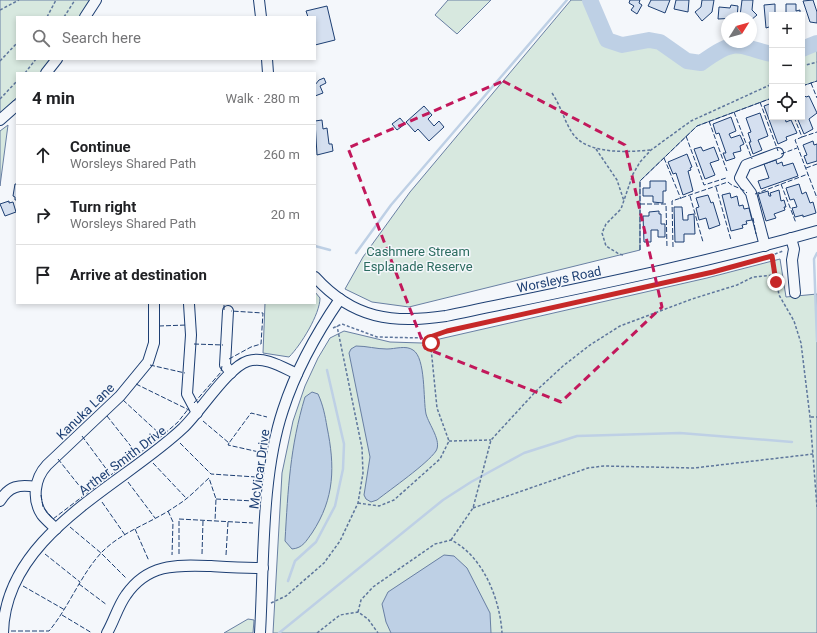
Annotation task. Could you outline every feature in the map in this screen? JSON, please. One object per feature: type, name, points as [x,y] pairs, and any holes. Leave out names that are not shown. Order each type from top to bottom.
[{"type":"street","points":[[86,16],[96,0]]},
{"type":"street","points":[[259,0],[261,16]]},
{"type":"street","points":[[47,72],[56,60]]},
{"type":"street","points":[[267,60],[268,72]]},
{"type":"street","points":[[0,120],[16,106]]},
{"type":"street","points":[[765,246],[751,193],[740,178],[746,165],[778,152]]},
{"type":"street","name":"Worsleys Road","points":[[316,278],[327,289],[354,308],[380,317],[395,320],[424,319],[565,292],[765,246],[792,242],[817,231]]},
{"type":"street","points":[[792,242],[795,293]]},
{"type":"street","name":"McVicar Drive","points":[[260,633],[268,483],[272,454],[282,411],[297,374],[314,340],[340,299]]},
{"type":"street","name":"Kanuka Lane","points":[[56,529],[43,517],[36,500],[36,487],[43,469],[120,396],[148,362],[154,343],[154,304]]},
{"type":"street","points":[[189,304],[191,335],[187,394],[197,413]]},
{"type":"street","points":[[228,311],[225,365],[231,372]]},
{"type":"street","name":"Arther Smith Drive","points":[[3,633],[9,600],[17,579],[30,559],[56,529],[72,513],[175,436],[197,413],[231,372],[247,361],[258,359],[272,363],[297,374]]},
{"type":"street","points":[[0,502],[10,489],[20,485],[36,487]]},
{"type":"street","points":[[107,633],[132,587],[139,580],[157,569],[181,565],[263,568]]},
{"type":"path","points":[[0,10],[19,0]]},
{"type":"path","points":[[48,16],[56,0]]},
{"type":"path","points":[[65,16],[75,0]]},
{"type":"path","points":[[0,61],[16,44]]},
{"type":"path","points":[[26,72],[35,60]]},
{"type":"path","points":[[805,65],[817,62]]},
{"type":"path","points":[[0,99],[16,82]]},
{"type":"path","points":[[623,255],[611,250],[603,240],[604,227],[616,214],[624,202],[633,174],[640,162],[652,150],[690,121],[769,85]]},
{"type":"path","points":[[552,93],[560,104],[577,138],[596,148],[626,152],[652,150]]},
{"type":"path","points":[[596,148],[617,180],[624,202]]},
{"type":"path","points":[[338,322],[377,337],[416,339],[430,337],[504,318],[719,271],[772,256],[792,242]]},
{"type":"path","points":[[772,256],[774,275],[779,295],[794,321],[801,343],[810,417],[817,507]]},
{"type":"path","points":[[358,612],[362,600],[372,587],[435,544],[451,540],[473,508],[491,440],[538,389],[563,366],[590,345],[620,326],[692,299],[737,285],[753,277],[774,275]]},
{"type":"path","points":[[331,330],[342,324]]},
{"type":"path","points":[[276,602],[310,577],[328,558],[348,528],[358,503],[363,468],[362,448],[337,326]]},
{"type":"path","points":[[358,503],[379,506],[394,500],[440,459],[449,441],[437,408],[430,337]]},
{"type":"path","points":[[810,417],[817,417]]},
{"type":"path","points":[[449,441],[491,440]]},
{"type":"path","points":[[473,508],[548,484],[588,468],[604,466],[694,468],[813,454]]},
{"type":"path","points":[[451,540],[467,550],[483,573],[497,605],[502,633]]},
{"type":"path","points":[[269,606],[270,597]]},
{"type":"path","points":[[317,633],[340,615],[358,612],[368,619],[378,633]]},
{"type":"highlighted area","points":[[503,81],[625,145],[662,307],[561,402],[425,348],[348,148]]},
{"type":"green space","points":[[0,0],[90,0],[81,16],[16,16],[16,60],[51,60],[42,72],[16,72],[16,98],[0,114]]},
{"type":"green space","points":[[448,0],[491,0],[457,34],[435,15]]},
{"type":"green space","name":"Cashmere Stream Esplanade Reserve","points":[[571,0],[590,0],[607,40],[622,45],[649,40],[660,42],[687,61],[701,63],[726,48],[749,48],[769,53],[769,99],[697,126],[640,181],[640,250],[409,307],[372,302],[345,289],[363,257],[410,192]]},
{"type":"green space","points":[[817,43],[817,81],[805,85],[805,48]]},
{"type":"green space","points":[[8,125],[0,186],[0,131]]},
{"type":"green space","points":[[780,259],[786,297],[817,294],[817,633],[273,633],[282,473],[293,421],[305,386],[318,358],[330,338],[344,331],[390,342],[422,343],[707,278]]},
{"type":"green space","points":[[316,293],[320,298],[317,312],[309,329],[294,352],[289,357],[263,353],[265,304],[316,304]]},
{"type":"green space","points":[[248,619],[254,620],[253,633],[224,633]]},
{"type":"water","points":[[356,346],[383,349],[407,348],[413,350],[417,354],[422,370],[426,414],[437,443],[436,451],[425,463],[377,500],[371,502],[366,499],[364,495],[370,457],[349,353],[351,349]]},
{"type":"water","points":[[312,392],[318,394],[325,414],[330,441],[332,468],[331,482],[329,494],[320,520],[304,544],[292,549],[285,541],[290,468],[296,433],[305,397]]},
{"type":"water","points":[[444,555],[454,556],[467,568],[490,613],[491,633],[391,633],[386,622],[382,604],[388,592]]},
{"type":"building","points":[[630,0],[640,0],[639,3],[642,5],[637,14],[631,10],[634,6],[629,3]]},
{"type":"building","points":[[651,0],[670,0],[665,13],[648,6]]},
{"type":"building","points":[[676,0],[689,0],[688,12],[674,9]]},
{"type":"building","points":[[702,0],[714,0],[712,12],[702,21],[695,12],[701,7]]},
{"type":"building","points":[[742,0],[753,0],[752,10],[754,12],[740,12]]},
{"type":"building","points":[[813,0],[817,12],[817,23],[810,22],[803,1]]},
{"type":"building","points":[[775,4],[775,12],[769,12],[769,27],[766,28],[764,5]]},
{"type":"building","points":[[786,4],[796,4],[796,11],[800,10],[800,12],[786,12]]},
{"type":"building","points":[[731,5],[738,6],[738,12],[721,12],[721,19],[718,19],[719,7],[730,8]]},
{"type":"building","points":[[327,6],[335,40],[316,45],[316,16],[308,16],[306,11]]},
{"type":"building","points":[[324,78],[326,83],[320,86],[323,93],[316,96],[316,84],[319,80]]},
{"type":"building","points":[[805,96],[809,96],[817,113],[809,119],[813,129],[804,134],[798,120],[805,120]]},
{"type":"building","points":[[769,104],[769,120],[764,106]]},
{"type":"building","points":[[424,106],[432,115],[428,119],[434,126],[439,121],[444,127],[429,141],[418,129],[415,132],[406,122]]},
{"type":"building","points":[[760,113],[768,136],[758,140],[762,150],[753,154],[748,133],[751,132],[746,118]]},
{"type":"building","points":[[731,117],[736,131],[729,134],[731,138],[740,135],[744,144],[740,146],[741,151],[733,153],[735,158],[726,161],[723,153],[726,153],[719,133],[716,134],[713,124]]},
{"type":"building","points":[[400,118],[405,124],[397,130],[392,124]]},
{"type":"building","points":[[322,120],[323,129],[327,128],[329,144],[332,144],[333,151],[317,155],[316,121]]},
{"type":"building","points":[[769,120],[786,120],[786,122],[791,120],[797,133],[786,137],[787,140],[778,144]]},
{"type":"building","points":[[813,141],[814,145],[817,144],[817,161],[807,164],[804,156],[807,155],[803,145]]},
{"type":"building","points":[[701,147],[703,151],[714,147],[719,160],[710,163],[715,175],[705,179],[694,149]]},
{"type":"building","points":[[687,154],[692,167],[690,168],[691,170],[688,171],[693,191],[683,195],[676,173],[673,174],[668,162]]},
{"type":"building","points":[[776,160],[777,164],[782,162],[783,166],[793,163],[798,176],[761,189],[758,181],[769,178],[764,164]]},
{"type":"building","points":[[650,181],[666,181],[666,191],[663,191],[663,203],[653,202],[653,196],[643,196],[643,188],[650,188]]},
{"type":"building","points":[[15,184],[16,184],[16,200],[13,196]]},
{"type":"building","points":[[799,184],[802,194],[806,192],[810,203],[813,202],[816,213],[803,217],[803,215],[795,217],[792,208],[797,207],[794,199],[790,200],[786,188]]},
{"type":"building","points":[[779,190],[781,201],[784,200],[786,207],[784,207],[785,210],[774,214],[776,218],[766,221],[758,194],[768,191],[769,196],[771,196],[770,193]]},
{"type":"building","points":[[730,193],[731,198],[737,196],[739,206],[743,205],[744,209],[749,208],[752,220],[746,221],[747,224],[742,225],[743,228],[731,231],[722,195]]},
{"type":"building","points":[[708,195],[711,203],[713,202],[720,225],[709,229],[706,218],[699,220],[696,208],[699,207],[696,198]]},
{"type":"building","points":[[9,201],[9,203],[13,202],[16,212],[5,216],[0,204]]},
{"type":"building","points":[[674,207],[682,207],[683,220],[688,220],[688,215],[694,214],[695,234],[684,234],[684,242],[675,242]]},
{"type":"building","points":[[659,211],[659,214],[661,214],[661,224],[665,224],[665,237],[658,237],[658,230],[651,230],[651,242],[644,242],[643,216],[649,216],[649,212]]},
{"type":"waterway","points":[[356,253],[391,205],[567,0]]},
{"type":"waterway","points":[[590,0],[607,40],[622,45],[649,40],[660,42],[687,61],[701,63],[720,50],[731,46],[745,47],[769,53]]},
{"type":"waterway","points":[[804,48],[817,43]]},
{"type":"waterway","points":[[316,246],[330,250]]},
{"type":"waterway","points":[[817,253],[814,259],[817,341]]},
{"type":"waterway","points":[[288,581],[295,561],[316,542],[335,506],[343,469],[344,444],[327,370]]},
{"type":"waterway","points":[[279,633],[443,500],[471,482],[524,453],[577,436],[680,433],[792,442]]},
{"type":"fence","points":[[805,85],[817,81]]},
{"type":"fence","points":[[811,83],[817,98]]},
{"type":"fence","points":[[640,250],[640,181],[697,126],[769,99]]},
{"type":"fence","points":[[760,102],[778,151]]},
{"type":"fence","points":[[734,112],[752,159]]},
{"type":"fence","points":[[795,120],[802,137],[795,140],[817,198]]},
{"type":"fence","points":[[709,121],[727,171]]},
{"type":"fence","points":[[802,137],[817,132]]},
{"type":"fence","points":[[686,136],[704,185],[726,178]]},
{"type":"fence","points":[[781,154],[797,148]]},
{"type":"fence","points":[[664,158],[681,199]]},
{"type":"fence","points":[[806,168],[817,164]]},
{"type":"fence","points":[[755,194],[808,174]]},
{"type":"fence","points":[[673,247],[672,201],[728,182],[747,193]]},
{"type":"fence","points":[[781,184],[796,223]]},
{"type":"fence","points":[[716,187],[731,240]]},
{"type":"fence","points":[[690,196],[703,242]]},
{"type":"fence","points":[[640,204],[666,204],[667,248]]},
{"type":"fence","points":[[753,218],[756,234]]},
{"type":"fence","points":[[224,304],[224,310]]},
{"type":"fence","points":[[229,359],[251,347],[261,344],[263,313],[231,311]]},
{"type":"fence","points":[[159,326],[187,325]]},
{"type":"fence","points":[[194,344],[223,345]]},
{"type":"fence","points":[[150,365],[185,373]]},
{"type":"fence","points":[[194,403],[221,372],[222,366]]},
{"type":"fence","points":[[136,384],[189,410]]},
{"type":"fence","points":[[123,400],[162,436]]},
{"type":"fence","points":[[41,495],[43,507],[53,519],[162,436],[178,422],[189,408]]},
{"type":"fence","points":[[203,421],[229,443],[251,413],[267,417]]},
{"type":"fence","points":[[107,416],[137,454]]},
{"type":"fence","points":[[82,436],[110,474]]},
{"type":"fence","points":[[180,443],[211,474],[256,477]]},
{"type":"fence","points":[[229,443],[228,445],[259,452]]},
{"type":"fence","points":[[58,459],[85,493]]},
{"type":"fence","points":[[153,463],[186,498]]},
{"type":"fence","points":[[11,631],[49,631],[63,612],[87,572],[109,545],[167,512],[193,493],[209,478],[216,499],[215,521]]},
{"type":"fence","points":[[128,482],[155,518]]},
{"type":"fence","points":[[216,499],[254,501]]},
{"type":"fence","points":[[102,502],[125,535]]},
{"type":"fence","points":[[168,511],[173,522],[172,555]]},
{"type":"fence","points":[[179,554],[179,519],[253,523]]},
{"type":"fence","points":[[202,554],[203,521]]},
{"type":"fence","points":[[226,555],[228,522]]},
{"type":"fence","points":[[70,527],[101,553],[126,578]]},
{"type":"fence","points":[[135,529],[149,561]]},
{"type":"fence","points":[[45,554],[80,582]]},
{"type":"fence","points":[[79,584],[107,605]]},
{"type":"fence","points":[[23,586],[65,610]]},
{"type":"fence","points":[[62,615],[92,633]]},
{"type":"route","points":[[431,343],[430,337],[447,331],[713,272],[772,256],[776,282]]}]
